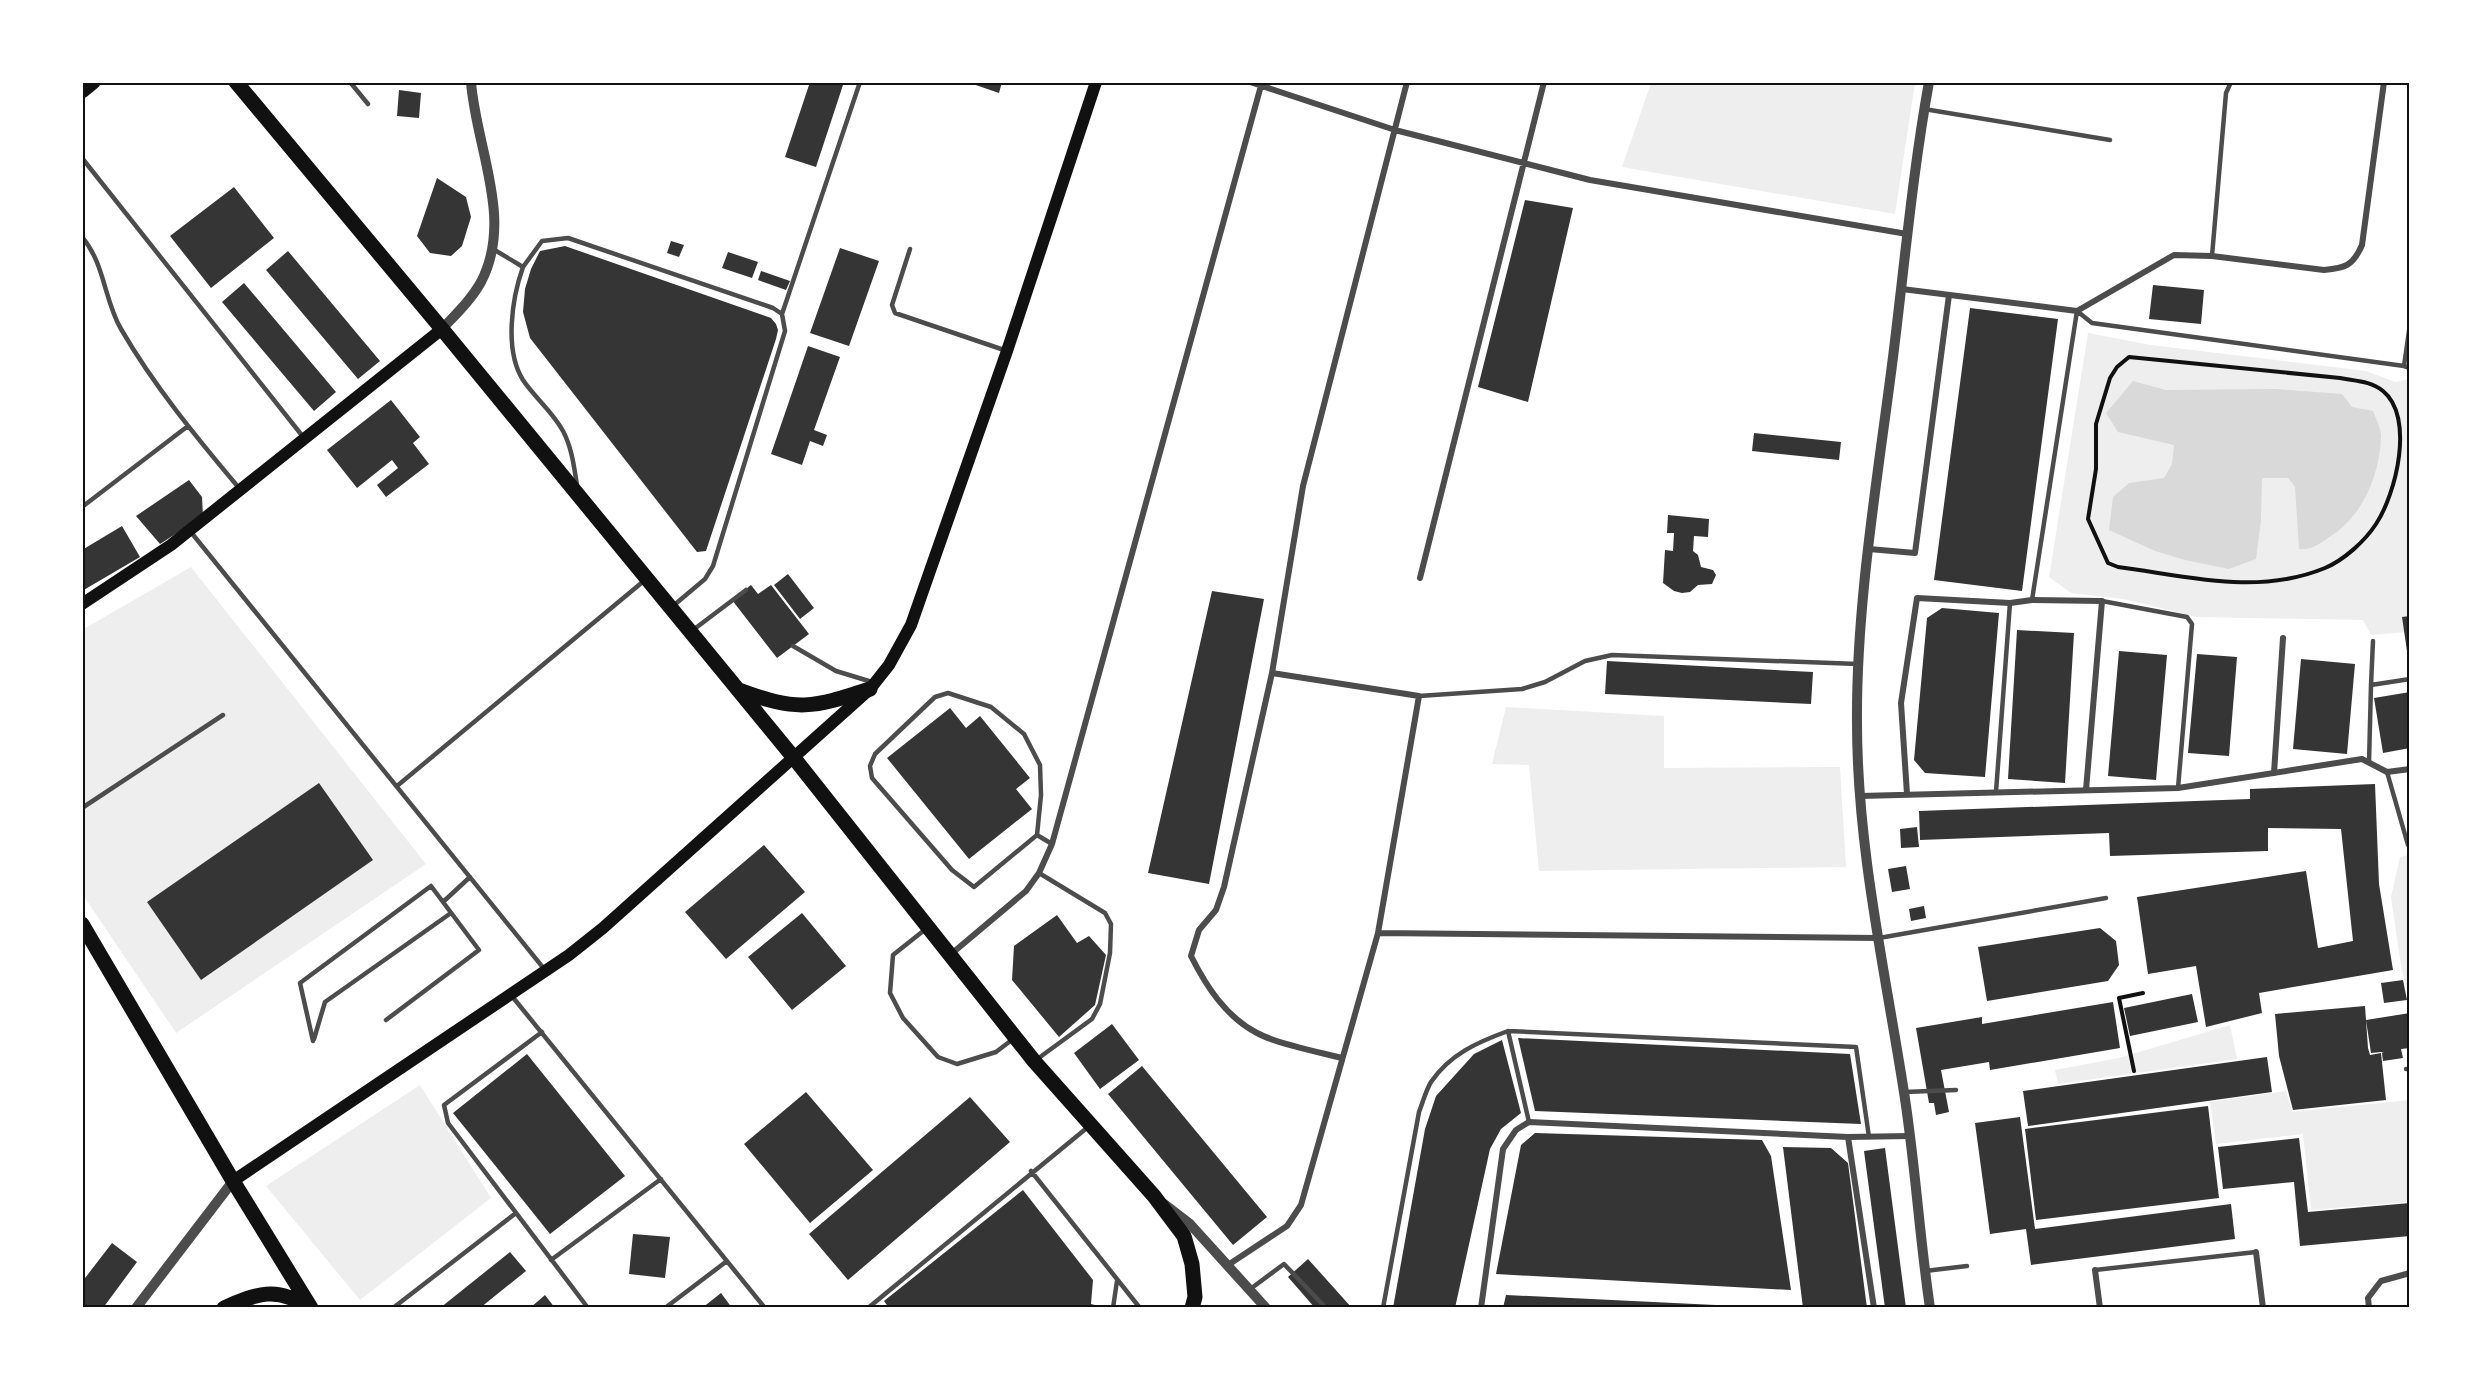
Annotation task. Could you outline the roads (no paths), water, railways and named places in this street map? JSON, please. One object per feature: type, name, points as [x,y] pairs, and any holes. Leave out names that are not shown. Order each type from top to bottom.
[{"type":"main road","points":[[82,91],[93,82]]},
{"type":"main road","points":[[236,82],[442,328],[739,690],[1015,1038],[1154,1196],[1184,1236],[1192,1264],[1195,1297],[1192,1308]]},
{"type":"main road","points":[[233,1181],[547,972],[603,928],[794,758],[872,685],[889,665],[911,626],[1007,351],[1096,82]]},
{"type":"main road","points":[[82,604],[190,531],[442,328]]},
{"type":"main road","points":[[739,690],[770,702],[798,706],[825,704],[872,685]]},
{"type":"main road","points":[[82,924],[309,1308]]},
{"type":"main road","points":[[224,1308],[249,1296],[270,1292],[296,1298],[309,1308]]},
{"type":"street","points":[[442,328],[467,304],[481,281],[495,232],[495,213],[472,104],[471,82]]},
{"type":"street","points":[[1250,82],[1262,84],[1395,130],[1590,180],[1907,234]]},
{"type":"street","points":[[1342,1058],[1259,1035],[1238,1022],[1205,985],[1191,956],[1199,930],[1216,910],[1224,887],[1272,673],[1303,486],[1407,82]]},
{"type":"street","points":[[1420,578],[1544,82]]},
{"type":"street","points":[[1929,82],[1907,234],[1869,549],[1858,664],[1857,724],[1859,796],[1904,1092],[1930,1308]]},
{"type":"street","points":[[1902,289],[2077,312],[2174,255],[2212,256],[2324,270],[2341,268],[2356,259],[2362,245],[2384,82]]},
{"type":"street","points":[[950,956],[1026,891],[1039,873],[1052,844],[1262,84]]},
{"type":"street","points":[[1869,549],[1915,553],[1949,295]]},
{"type":"street","points":[[1907,794],[1901,703],[1917,598],[2010,603],[2032,600],[2102,601],[2086,790]]},
{"type":"street","points":[[2274,773],[2283,639]]},
{"type":"street","points":[[1228,1265],[1287,1226],[1301,1205],[1378,933],[1419,696],[1272,673]]},
{"type":"street","points":[[1859,796],[2178,788],[2362,759],[2387,772],[2409,769]]},
{"type":"street","points":[[1378,933],[1879,938]]},
{"type":"street","points":[[1481,1308],[1503,1149],[1516,1130],[1529,1122],[1848,1137],[1910,1136]]},
{"type":"street","points":[[1848,1137],[1874,1308]]},
{"type":"street","points":[[136,1308],[233,1181]]},
{"type":"street","points":[[1154,1196],[1190,1224],[1266,1308]]},
{"type":"street","points":[[2256,1252],[2263,1308]]},
{"type":"street","points":[[2095,1270],[2100,1308]]},
{"type":"street","points":[[2369,1308],[2367,1298],[2381,1281],[2409,1273]]},
{"type":"lane","points":[[350,82],[368,104]]},
{"type":"lane","points":[[671,608],[705,579],[713,566],[785,331],[782,314],[860,82]]},
{"type":"lane","points":[[2212,256],[2226,93],[2231,82]]},
{"type":"lane","points":[[1924,109],[2110,140]]},
{"type":"lane","points":[[82,158],[304,438]]},
{"type":"lane","points":[[82,237],[91,247],[103,273],[120,328],[188,426],[240,490]]},
{"type":"lane","points":[[579,495],[570,446],[562,429],[523,380],[512,350],[514,293],[523,267],[542,241],[568,238],[773,308],[782,314]]},
{"type":"lane","points":[[492,249],[523,267]]},
{"type":"lane","points":[[909,249],[892,305],[895,313],[1007,351]]},
{"type":"lane","points":[[2032,600],[2077,312],[2092,322],[2407,367],[2409,324]]},
{"type":"lane","points":[[82,507],[188,426]]},
{"type":"lane","points":[[190,531],[547,972]]},
{"type":"lane","points":[[397,786],[647,578]]},
{"type":"lane","points":[[691,632],[746,590]]},
{"type":"lane","points":[[2102,601],[2187,617],[2192,624],[2178,788]]},
{"type":"lane","points":[[1996,792],[2010,603]]},
{"type":"lane","points":[[2369,763],[2373,640]]},
{"type":"lane","points":[[793,646],[836,671],[872,685]]},
{"type":"lane","points":[[1419,696],[1522,689],[1545,682],[1586,661],[1612,655],[1858,664]]},
{"type":"lane","points":[[2371,685],[2409,679]]},
{"type":"lane","points":[[948,693],[991,707],[1024,734],[1040,765],[1041,795],[1037,835],[974,887],[952,870],[872,778],[870,766],[875,754],[935,697],[948,693]]},
{"type":"lane","points":[[82,808],[223,715]]},
{"type":"lane","points":[[2387,772],[2409,845]]},
{"type":"lane","points":[[1037,835],[1052,844]]},
{"type":"lane","points":[[1034,1061],[1092,1019],[1100,1004],[1110,953],[1111,924],[1105,913],[1039,873]]},
{"type":"lane","points":[[443,902],[470,877]]},
{"type":"lane","points":[[386,1020],[479,950],[431,886],[300,983],[313,1041],[325,1002],[451,914]]},
{"type":"lane","points":[[1879,938],[2106,898]]},
{"type":"lane","points":[[928,928],[893,955],[890,993],[903,1018],[938,1057],[957,1064],[996,1052],[1015,1038]]},
{"type":"lane","points":[[511,995],[765,1308]]},
{"type":"lane","points":[[1508,1031],[1529,1122]]},
{"type":"lane","points":[[1383,1308],[1419,1112],[1431,1083],[1453,1058],[1478,1041],[1508,1031],[1856,1047],[1869,1137]]},
{"type":"lane","points":[[542,1032],[444,1105],[448,1123],[588,1308]]},
{"type":"lane","points":[[1904,1092],[1956,1090]]},
{"type":"lane","points":[[868,1308],[1090,1125]]},
{"type":"lane","points":[[1031,1172],[1140,1308]]},
{"type":"lane","points":[[551,1260],[661,1179]]},
{"type":"lane","points":[[393,1308],[516,1213]]},
{"type":"lane","points":[[2095,1270],[2256,1252]]},
{"type":"lane","points":[[664,1308],[727,1261]]},
{"type":"lane","points":[[1249,1290],[1284,1264],[1326,1308]]},
{"type":"lane","points":[[1924,1271],[1967,1266]]},
{"type":"lane","points":[[1113,1308],[1117,1280]]}]
